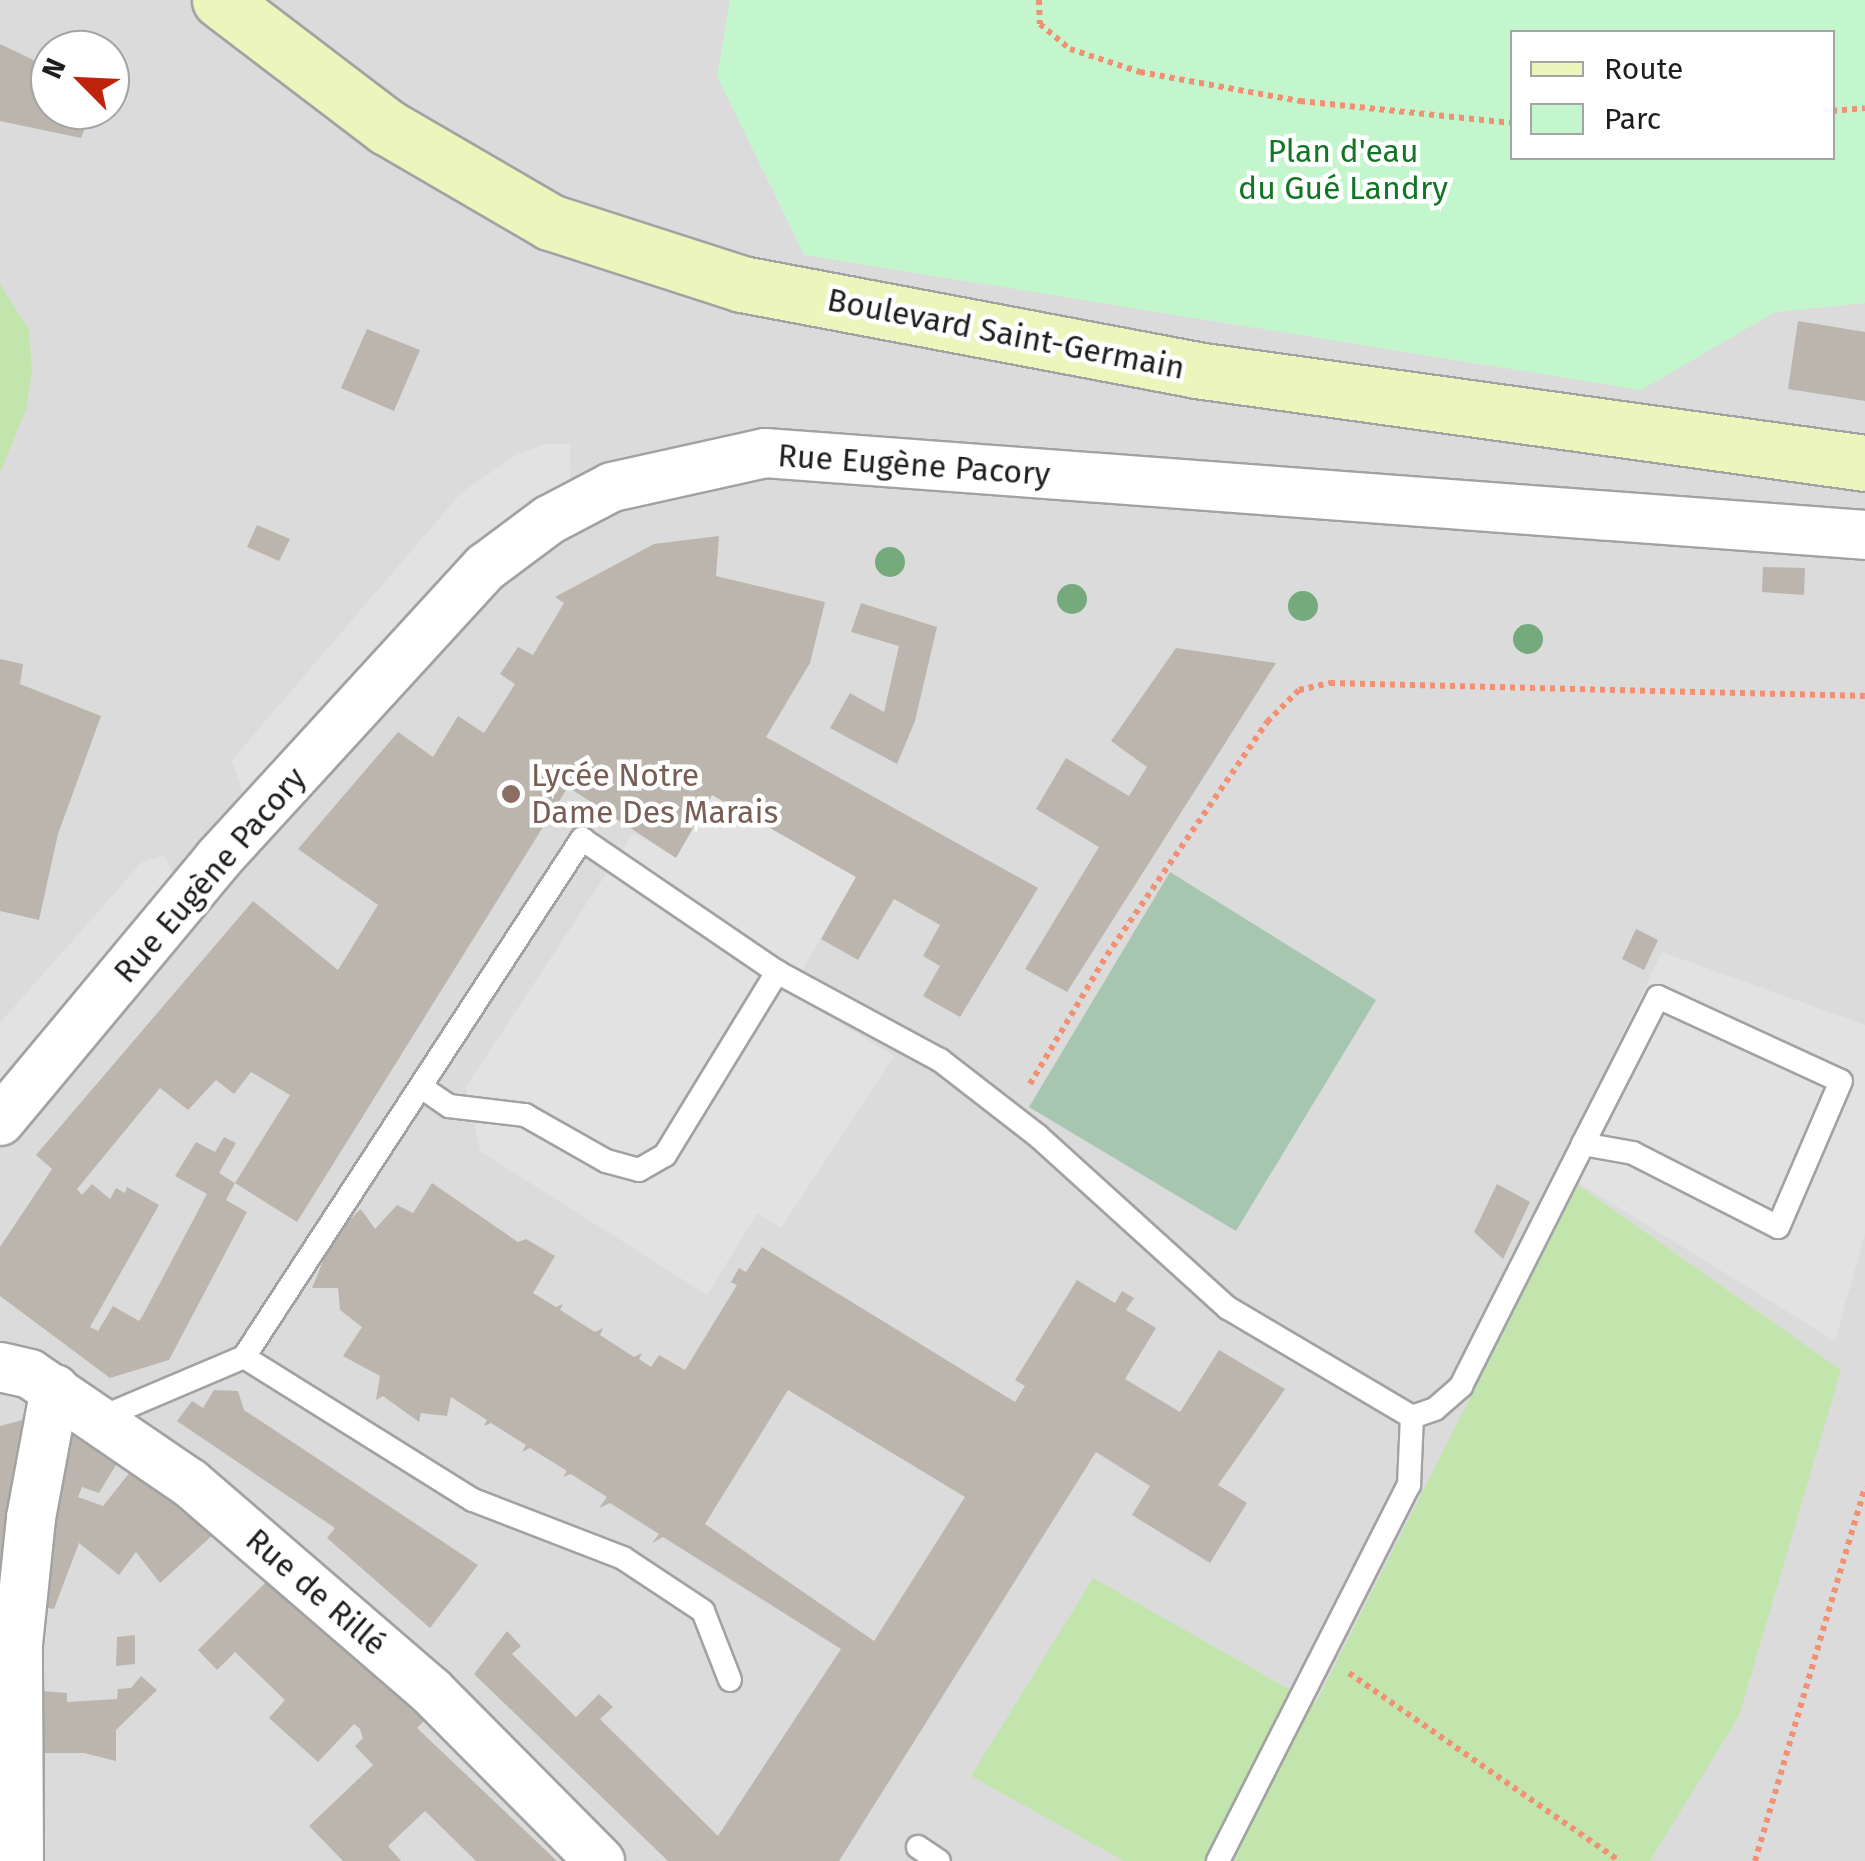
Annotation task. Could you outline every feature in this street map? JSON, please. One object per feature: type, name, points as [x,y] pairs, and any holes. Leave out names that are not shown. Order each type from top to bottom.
[{"type":"main road","name":"Boulevard Saint-Germain","points":[[220,0],[387,127],[550,222],[742,284],[1196,370],[1865,463]]},
{"type":"street","name":"Rue Eugène Pacory","points":[[0,1121],[218,859],[486,567],[549,520],[612,488],[765,453],[1865,535]]},
{"type":"street","name":"Rue de Rillé","points":[[0,1367],[30,1374],[190,1483],[431,1692],[600,1861]]},
{"type":"street","points":[[19,1861],[18,1644],[30,1518],[54,1389]]},
{"type":"lane","points":[[98,1419],[244,1357],[582,838],[777,972],[940,1060],[1012,1115],[1228,1308],[1412,1417],[1435,1410],[1460,1386],[1583,1144],[1658,997],[1841,1081],[1778,1227],[1633,1154],[1583,1144]]},
{"type":"lane","points":[[421,1087],[450,1106],[525,1115],[606,1161],[639,1170],[665,1156],[777,972]]},
{"type":"lane","points":[[244,1357],[473,1500],[623,1558],[703,1611],[730,1680]]},
{"type":"lane","points":[[1218,1861],[1409,1485],[1412,1417]]},
{"type":"lane","points":[[918,1847],[939,1861]]},
{"type":"path","points":[[1038,2],[1040,24],[1070,49],[1140,72],[1300,101],[1510,123]]},
{"type":"path","points":[[1835,112],[1865,108]]},
{"type":"path","points":[[1012,1115],[1107,955],[1266,722],[1300,690],[1330,683],[1865,696]]},
{"type":"path","points":[[1756,1861],[1865,1487]]},
{"type":"path","points":[[1323,1655],[1618,1861]]},
{"type":"shaded area","points":[[0,0],[1865,0],[1865,1861],[0,1861]]},
{"type":"shaded area","points":[[546,444],[570,444],[571,509],[253,823],[232,760],[462,492],[519,453]]},
{"type":"shaded area","points":[[712,795],[856,877],[790,992],[894,1056],[781,1228],[757,1213],[707,1295],[480,1151],[466,1087],[633,833],[676,857]]},
{"type":"shaded area","points":[[164,855],[185,899],[0,1121],[0,1023],[141,863]]},
{"type":"shaded area","points":[[1662,952],[1865,1025],[1865,1234],[1835,1341],[1558,1170]]},
{"type":"green space","name":"Plan d'eau du Gué Landry","points":[[730,0],[1865,0],[1865,303],[1775,312],[1641,390],[804,255],[717,76]]},
{"type":"green space","points":[[0,284],[29,330],[32,370],[26,410],[0,472]]},
{"type":"green space","points":[[1170,872],[1376,1000],[1236,1231],[1029,1107]]},
{"type":"green space","points":[[1578,1185],[1841,1370],[1739,1716],[1650,1861],[1124,1861],[971,1776],[1093,1578],[1315,1704]]},
{"type":"building","points":[[0,44],[30,58],[30,127],[0,121]]},
{"type":"building","points":[[43,130],[84,130],[81,138]]},
{"type":"building","points":[[1798,321],[1865,332],[1865,401],[1788,389]]},
{"type":"building","points":[[367,329],[420,350],[394,411],[341,388]]},
{"type":"building","points":[[257,525],[290,539],[279,561],[247,547]]},
{"type":"building","points":[[719,536],[716,576],[825,602],[810,663],[766,737],[1038,888],[960,1017],[923,996],[940,966],[923,956],[940,925],[894,899],[858,960],[821,939],[856,877],[712,795],[676,858],[568,787],[297,1222],[235,1183],[226,1200],[247,1212],[169,1360],[110,1378],[0,1296],[0,1247],[52,1169],[36,1155],[253,901],[338,970],[378,905],[298,849],[398,732],[433,757],[458,716],[484,733],[515,684],[500,674],[518,647],[533,655],[564,603],[555,597],[654,544]],"holes":[[[251,1072],[290,1095],[235,1183],[219,1173],[236,1143],[224,1137],[215,1152],[196,1142],[175,1176],[207,1194],[143,1315],[139,1321],[113,1306],[98,1331],[90,1327],[159,1205],[127,1187],[125,1193],[116,1188],[110,1199],[92,1184],[82,1195],[77,1189],[160,1088],[188,1110],[216,1080],[234,1094]]]},
{"type":"building","points":[[1763,567],[1805,568],[1804,595],[1762,592]]},
{"type":"building","points":[[861,603],[937,627],[915,721],[897,764],[830,728],[850,693],[884,712],[899,646],[851,632]]},
{"type":"building","points":[[1176,648],[1276,663],[1067,992],[1025,969],[1099,847],[1036,809],[1066,758],[1129,796],[1147,767],[1111,741]]},
{"type":"building","points":[[0,659],[23,664],[20,684],[101,716],[58,834],[39,920],[0,911]]},
{"type":"building","points":[[1636,929],[1658,940],[1644,970],[1622,959]]},
{"type":"building","points":[[432,1183],[518,1242],[526,1239],[555,1256],[533,1293],[556,1307],[563,1304],[560,1310],[595,1332],[603,1328],[600,1335],[634,1357],[642,1353],[639,1359],[651,1367],[659,1355],[685,1370],[737,1285],[731,1282],[739,1268],[746,1272],[762,1247],[1015,1402],[1025,1386],[1015,1380],[1077,1280],[1115,1303],[1122,1291],[1134,1298],[1126,1310],[1156,1328],[1125,1379],[1180,1412],[1219,1350],[1285,1389],[1218,1485],[1247,1503],[1210,1563],[1132,1515],[1150,1486],[1096,1452],[839,1861],[668,1861],[474,1674],[507,1631],[521,1646],[512,1654],[576,1717],[599,1694],[613,1707],[600,1719],[718,1836],[841,1649],[663,1537],[652,1543],[659,1534],[610,1503],[599,1508],[607,1497],[571,1474],[563,1477],[567,1471],[530,1448],[522,1452],[526,1445],[491,1423],[484,1426],[487,1420],[451,1397],[447,1416],[421,1413],[419,1422],[383,1396],[376,1400],[380,1376],[343,1356],[362,1327],[340,1310],[338,1288],[312,1288],[334,1234],[361,1209],[375,1229],[397,1205],[413,1213]],"holes":[[[788,1390],[965,1497],[874,1641],[705,1524]]]},
{"type":"building","points":[[1497,1184],[1530,1202],[1503,1259],[1474,1232]]},
{"type":"building","points":[[214,1390],[238,1391],[244,1410],[478,1565],[430,1628],[327,1538],[335,1528],[177,1421],[192,1401],[203,1408]]},
{"type":"building","points":[[38,1416],[0,1601],[0,1426]]},
{"type":"building","points":[[62,1422],[116,1465],[99,1493],[82,1487],[78,1497],[103,1506],[139,1461],[215,1533],[160,1583],[136,1552],[119,1575],[79,1543],[54,1609],[30,1605]]},
{"type":"building","points":[[272,1576],[427,1718],[417,1728],[557,1861],[476,1861],[425,1811],[388,1846],[401,1861],[343,1861],[309,1826],[373,1765],[355,1746],[363,1738],[360,1729],[354,1724],[318,1762],[269,1718],[285,1700],[235,1652],[217,1670],[198,1650]]},
{"type":"building","points":[[135,1635],[135,1664],[116,1666],[117,1637]]},
{"type":"building","points":[[141,1676],[157,1690],[116,1730],[116,1761],[84,1753],[28,1753],[29,1690],[67,1693],[67,1702],[117,1699],[118,1689],[131,1688]]},
{"type":"place","name":"Lycée Notre Dame Des Marais","points":[[511,794]]}]
